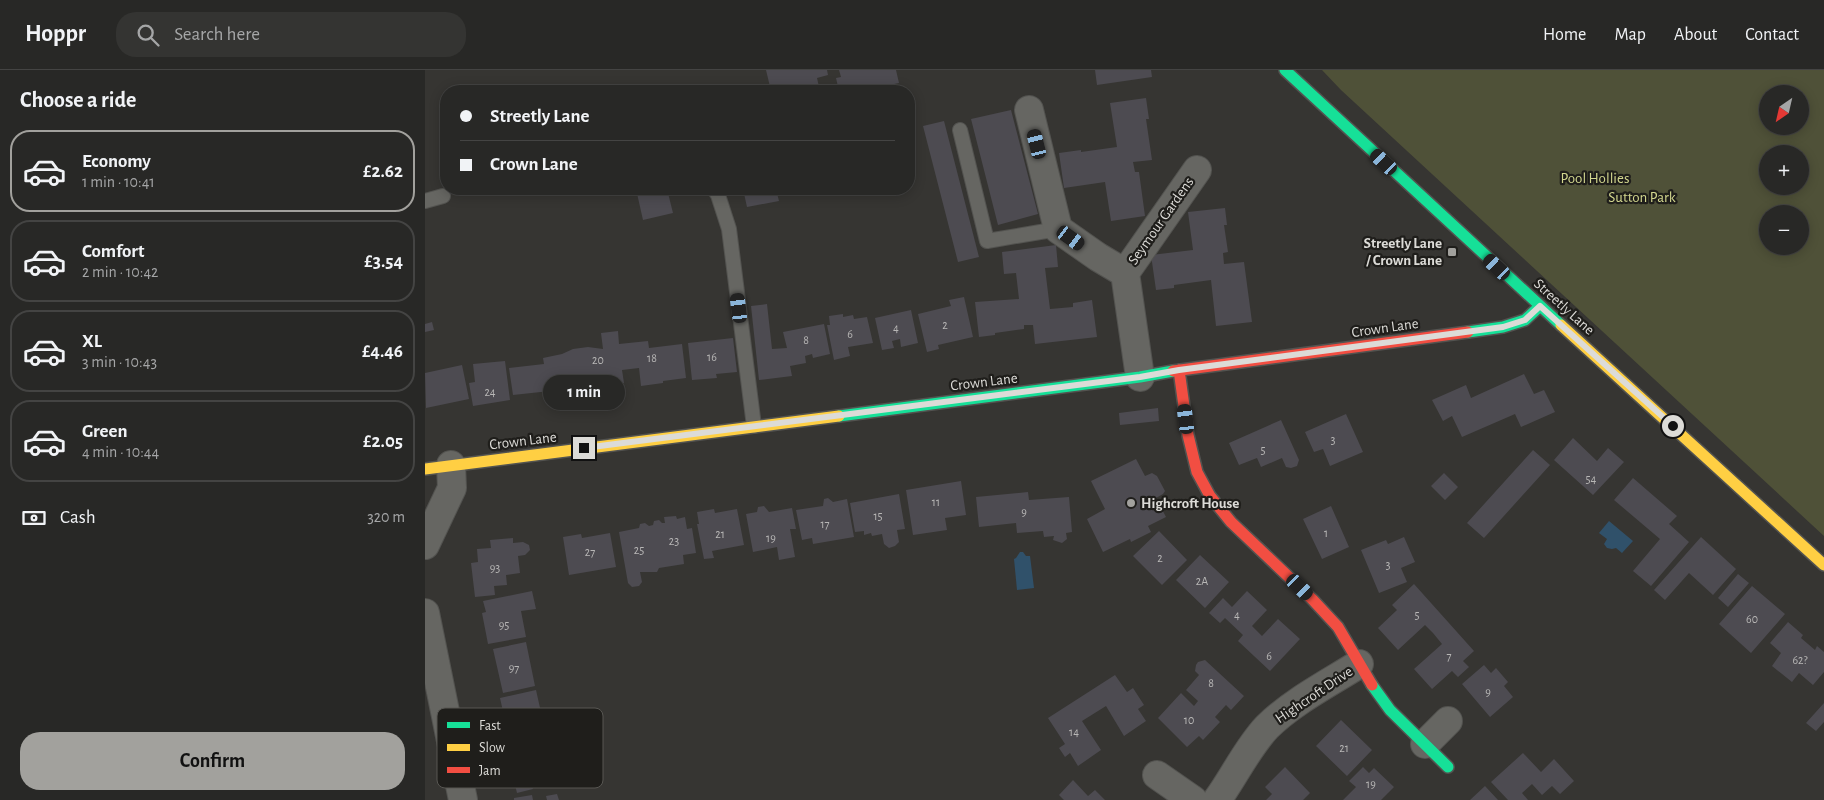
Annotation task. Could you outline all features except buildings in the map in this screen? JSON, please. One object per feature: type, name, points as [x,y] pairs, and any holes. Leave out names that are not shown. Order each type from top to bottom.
[{"type":"street","name":"Streetly Lane","points":[[1285,70],[1824,565]]},
{"type":"street","points":[[1029,110],[1058,229]]},
{"type":"street","name":"Seymour Gardens","points":[[1140,377],[1125,273],[1197,170]]},
{"type":"street","name":"Seymour Gardens","points":[[1058,229],[1125,273]]},
{"type":"street","name":"Crown Lane","points":[[425,469],[1140,377],[1179,370],[1503,327],[1525,320],[1540,306]]},
{"type":"street","name":"Highcroft Drive","points":[[1179,370],[1188,435],[1197,472],[1210,496],[1231,522],[1313,600],[1338,627],[1374,689],[1390,710],[1448,767]]},
{"type":"street","points":[[425,545],[452,488],[451,465]]},
{"type":"street","points":[[425,613],[444,708]]},
{"type":"street","name":"Highcroft Drive","points":[[1217,800],[1267,728],[1283,714],[1359,664]]},
{"type":"street","points":[[1425,744],[1448,721]]},
{"type":"street","points":[[1157,775],[1193,800]]},
{"type":"lane","points":[[960,130],[987,241],[1058,229]]},
{"type":"lane","points":[[718,195],[729,229],[754,426]]},
{"type":"lane","points":[[425,201],[443,196]]},
{"type":"green space","name":"Pool Hollies","points":[[1322,70],[1824,70],[1824,536],[1341,90]]},
{"type":"water","points":[[1609,521],[1633,541],[1622,553],[1616,548],[1607,548],[1604,544],[1607,539],[1599,533]]},
{"type":"water","points":[[1020,552],[1030,556],[1034,588],[1017,590],[1014,559]]},
{"type":"traffic: fast","points":[[1285,70],[1561,325]]},
{"type":"traffic: fast","points":[[1468,332],[1503,327],[1525,320],[1540,306]]},
{"type":"traffic: fast","points":[[839,416],[1140,377],[1173,371]]},
{"type":"traffic: fast","points":[[1372,685],[1390,710],[1448,767]]},
{"type":"traffic: slow","points":[[1561,325],[1824,565]]},
{"type":"traffic: slow","points":[[425,469],[839,416]]},
{"type":"traffic: jam","points":[[1173,371],[1468,332]]},
{"type":"traffic: jam","points":[[1179,370],[1188,435],[1197,472],[1210,496],[1231,522],[1313,600],[1338,627],[1372,685]]},
{"type":"place","name":"Streetly Lane / Crown Lane","points":[[1452,252]]},
{"type":"place","name":"Highcroft House","points":[[1131,503]]},
{"type":"route","points":[[584,448],[1140,377],[1179,370],[1503,327],[1525,320],[1540,306],[1673,426]]},
{"type":"park label","name":"Sutton Park","points":[[1642,197]]}]
